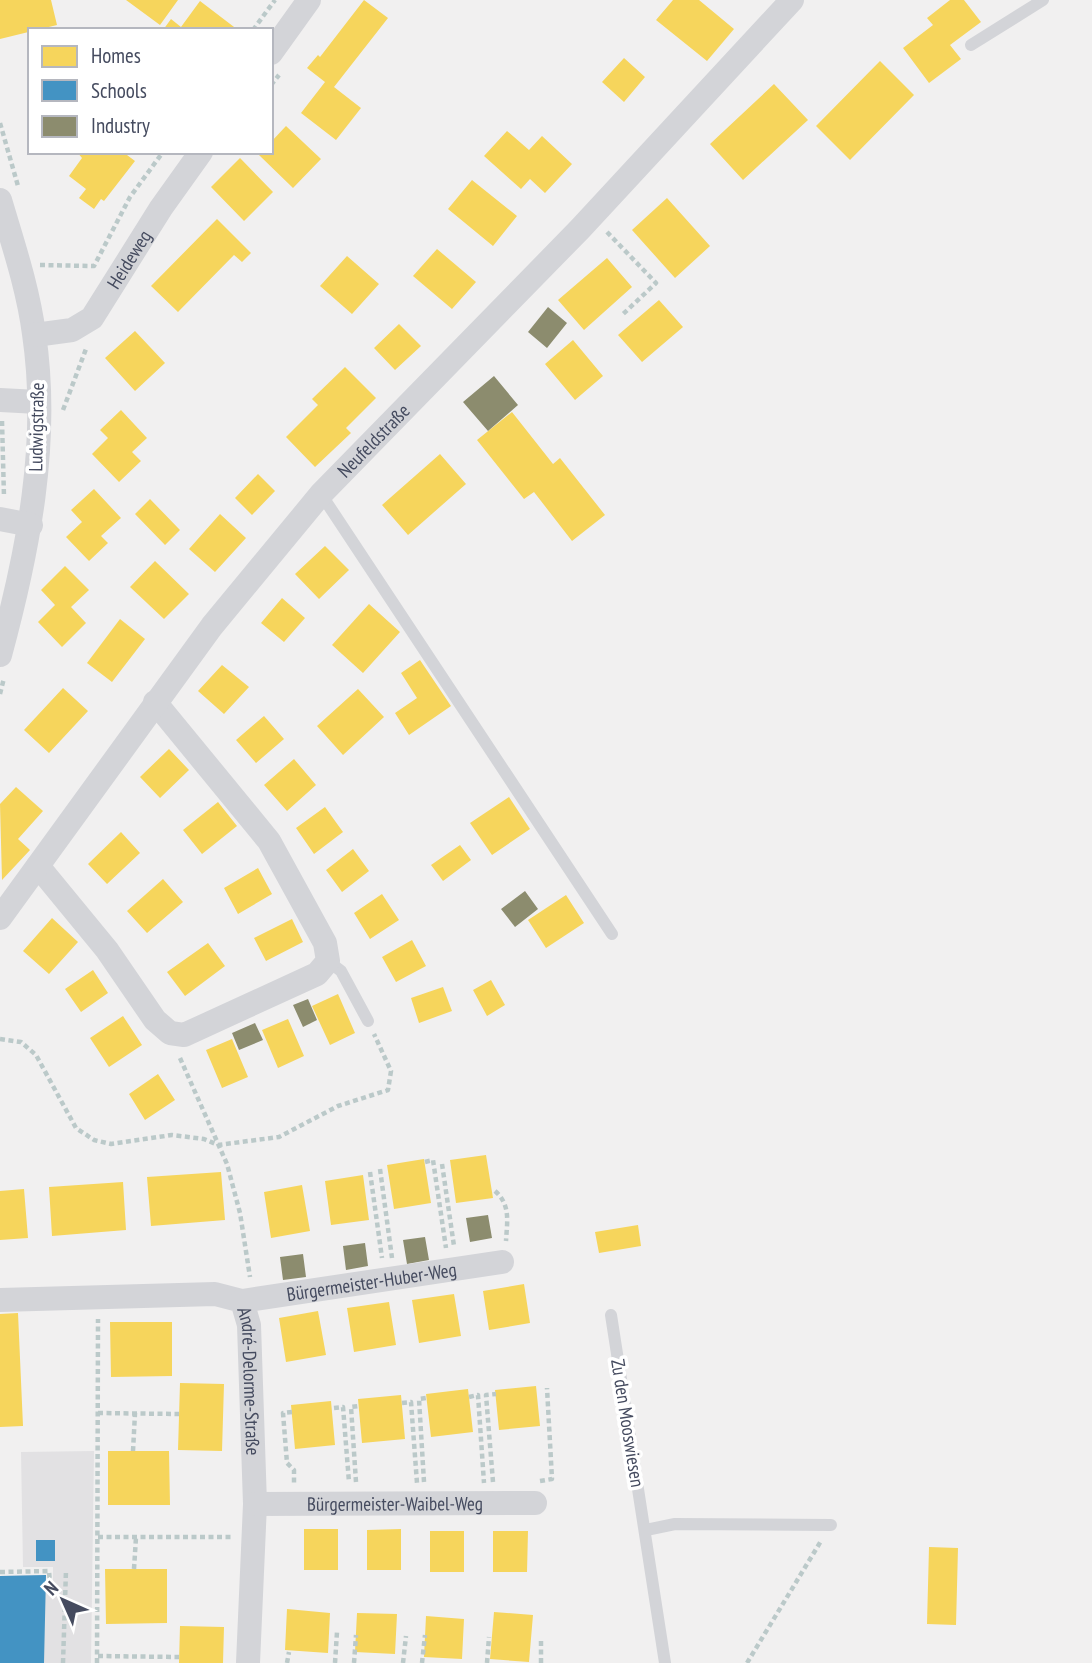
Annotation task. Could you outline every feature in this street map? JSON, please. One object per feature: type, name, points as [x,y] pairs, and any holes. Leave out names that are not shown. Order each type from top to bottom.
[{"type":"street","points":[[273,50],[309,0]]},
{"type":"street","name":"Neufeldstraße","points":[[0,934],[7,910],[155,702],[212,626],[321,494],[592,216],[792,0]]},
{"type":"street","name":"Heideweg","points":[[35,335],[72,330],[92,318],[161,208],[200,154]]},
{"type":"street","name":"Ludwigstraße","points":[[0,200],[10,264],[35,335],[38,402],[31,525],[2,655]]},
{"type":"street","points":[[1,400],[38,402]]},
{"type":"street","points":[[2,519],[31,525]]},
{"type":"street","points":[[38,866],[107,950],[155,1020],[170,1033],[184,1035],[317,974],[328,961],[325,943],[269,841],[155,702]]},
{"type":"street","name":"Bürgermeister-Huber-Weg","points":[[242,1301],[502,1262]]},
{"type":"street","name":"André-Delorme-Straße","points":[[0,1300],[215,1294],[242,1301],[249,1325],[255,1504],[248,1663]]},
{"type":"street","name":"Bürgermeister-Waibel-Weg","points":[[255,1504],[294,1506],[422,1502],[535,1503]]},
{"type":"lane","points":[[971,45],[1043,0]]},
{"type":"lane","points":[[321,494],[612,934]]},
{"type":"lane","points":[[328,961],[341,971],[368,1021]]},
{"type":"lane","name":"Zu den Mooswiesen","points":[[611,1315],[665,1663]]},
{"type":"lane","points":[[646,1530],[675,1524],[831,1525]]},
{"type":"path","points":[[254,28],[275,0]]},
{"type":"path","points":[[10,264],[94,267],[130,197],[162,154]]},
{"type":"path","points":[[592,216],[656,282],[621,316]]},
{"type":"path","points":[[58,423],[89,344]]},
{"type":"path","points":[[1,400],[2,519]]},
{"type":"path","points":[[0,694],[2,655]]},
{"type":"path","points":[[0,1039],[21,1042],[36,1055],[51,1079],[64,1111],[76,1128],[94,1140],[111,1144],[172,1135],[204,1139],[218,1145],[279,1137],[338,1106],[388,1090],[391,1071],[368,1021]]},
{"type":"path","points":[[170,1033],[227,1164],[240,1213],[251,1274],[242,1301]]},
{"type":"path","points":[[425,1162],[433,1160],[453,1270]]},
{"type":"path","points":[[442,1164],[453,1270]]},
{"type":"path","points":[[380,1169],[390,1280]]},
{"type":"path","points":[[370,1172],[390,1280]]},
{"type":"path","points":[[495,1191],[504,1199],[509,1225],[506,1238],[508,1255],[502,1262]]},
{"type":"path","points":[[97,1663],[98,1297]]},
{"type":"path","points":[[535,1503],[540,1479],[552,1479],[547,1388]]},
{"type":"path","points":[[488,1503],[486,1395],[496,1394]]},
{"type":"path","points":[[469,1397],[478,1395],[488,1503]]},
{"type":"path","points":[[422,1502],[419,1399],[426,1398]]},
{"type":"path","points":[[402,1403],[411,1402],[422,1502]]},
{"type":"path","points":[[353,1503],[351,1407],[359,1406]]},
{"type":"path","points":[[334,1408],[342,1407],[353,1503]]},
{"type":"path","points":[[292,1412],[282,1413],[287,1463],[294,1469],[294,1506]]},
{"type":"path","points":[[98,1413],[179,1414]]},
{"type":"path","points":[[134,1451],[135,1413]]},
{"type":"path","points":[[747,1663],[831,1525]]},
{"type":"path","points":[[98,1537],[254,1537]]},
{"type":"path","points":[[134,1569],[136,1537]]},
{"type":"path","points":[[63,1663],[66,1570]]},
{"type":"path","points":[[0,1572],[49,1571],[50,1583],[46,1582]]},
{"type":"path","points":[[335,1663],[337,1632]]},
{"type":"path","points":[[354,1663],[356,1635]]},
{"type":"path","points":[[422,1663],[425,1635]]},
{"type":"path","points":[[403,1663],[406,1636]]},
{"type":"path","points":[[487,1663],[489,1637]]},
{"type":"path","points":[[541,1639],[541,1663]]},
{"type":"path","points":[[287,1663],[289,1652]]},
{"type":"path","points":[[98,1656],[179,1657]]},
{"type":"path","points":[[131,1656],[131,1663]]},
{"type":"shaded area","points":[[94,1451],[91,1663],[0,1663],[0,1576],[46,1575],[46,1586],[53,1586],[53,1567],[23,1567],[21,1452]]},
{"type":"building: Homes","points":[[0,0],[51,0],[57,25],[28,28],[28,32],[0,39]]},
{"type":"building: Homes","points":[[126,0],[178,0],[160,25]]},
{"type":"building: Homes","points":[[364,0],[388,18],[334,87],[361,108],[336,140],[301,113],[325,82],[307,68],[318,55],[320,57]]},
{"type":"building: Homes","points":[[673,0],[699,0],[734,29],[707,61],[656,20]]},
{"type":"building: Homes","points":[[950,0],[964,0],[981,22],[950,45],[961,59],[929,83],[903,48],[933,25],[927,18]]},
{"type":"building: Homes","points":[[200,1],[235,28],[164,28],[171,19],[181,27]]},
{"type":"building: Homes","points":[[624,58],[645,77],[624,102],[602,82]]},
{"type":"building: Homes","points":[[880,61],[914,95],[850,160],[816,126]]},
{"type":"building: Homes","points":[[774,84],[808,120],[743,180],[710,144]]},
{"type":"building: Homes","points":[[286,126],[321,159],[293,188],[259,155],[273,154],[273,140]]},
{"type":"building: Homes","points":[[507,131],[529,150],[542,136],[572,164],[545,193],[530,179],[521,189],[484,156]]},
{"type":"building: Homes","points":[[79,154],[126,154],[135,161],[104,201],[101,199],[94,209],[79,198],[86,189],[69,176],[82,158]]},
{"type":"building: Homes","points":[[240,158],[273,192],[244,221],[211,187]]},
{"type":"building: Homes","points":[[472,180],[517,216],[493,246],[448,209]]},
{"type":"building: Homes","points":[[667,198],[710,246],[675,278],[632,230]]},
{"type":"building: Homes","points":[[217,219],[251,253],[242,262],[234,255],[178,312],[151,286]]},
{"type":"building: Homes","points":[[437,249],[476,282],[452,309],[413,276]]},
{"type":"building: Homes","points":[[347,256],[379,284],[352,314],[320,286]]},
{"type":"building: Homes","points":[[607,258],[632,287],[584,330],[558,300]]},
{"type":"building: Homes","points":[[659,300],[683,327],[642,362],[618,335]]},
{"type":"building: Homes","points":[[399,324],[421,346],[395,370],[374,348]]},
{"type":"building: Homes","points":[[135,331],[165,363],[135,391],[105,358]]},
{"type":"building: Homes","points":[[573,340],[603,376],[575,400],[545,364]]},
{"type":"building: Homes","points":[[345,367],[376,398],[346,428],[351,433],[315,467],[286,437],[318,405],[312,399]]},
{"type":"building: Homes","points":[[121,410],[147,438],[132,452],[141,461],[119,482],[92,454],[108,438],[100,430]]},
{"type":"building: Homes","points":[[512,412],[553,464],[560,458],[605,515],[572,541],[534,492],[524,499],[477,440]]},
{"type":"building: Homes","points":[[440,454],[466,484],[408,535],[382,505]]},
{"type":"building: Homes","points":[[258,474],[275,491],[252,515],[235,498]]},
{"type":"building: Homes","points":[[94,489],[121,518],[101,536],[108,543],[89,561],[66,537],[82,522],[71,510]]},
{"type":"building: Homes","points":[[150,499],[180,530],[165,545],[135,514]]},
{"type":"building: Homes","points":[[220,514],[246,538],[215,572],[189,549]]},
{"type":"building: Homes","points":[[325,546],[349,570],[319,599],[295,574]]},
{"type":"building: Homes","points":[[155,561],[189,594],[164,619],[130,587]]},
{"type":"building: Homes","points":[[65,566],[89,590],[71,607],[86,623],[62,647],[38,622],[55,605],[41,590]]},
{"type":"building: Homes","points":[[282,598],[305,618],[284,642],[261,623]]},
{"type":"building: Homes","points":[[369,604],[400,632],[363,673],[332,645]]},
{"type":"building: Homes","points":[[120,619],[145,639],[112,682],[87,663]]},
{"type":"building: Homes","points":[[420,660],[451,706],[409,735],[395,713],[417,698],[401,673]]},
{"type":"building: Homes","points":[[222,665],[249,687],[224,714],[198,691]]},
{"type":"building: Homes","points":[[63,688],[88,711],[49,753],[24,730]]},
{"type":"building: Homes","points":[[358,689],[384,717],[343,755],[317,726]]},
{"type":"building: Homes","points":[[264,716],[284,739],[256,763],[236,740]]},
{"type":"building: Homes","points":[[169,749],[189,770],[160,798],[140,777]]},
{"type":"building: Homes","points":[[294,759],[316,785],[287,811],[264,785]]},
{"type":"building: Homes","points":[[16,787],[43,811],[18,839],[30,850],[2,880],[0,804]]},
{"type":"building: Homes","points":[[509,797],[530,829],[492,855],[470,823]]},
{"type":"building: Homes","points":[[218,802],[237,826],[202,854],[183,830]]},
{"type":"building: Homes","points":[[325,807],[343,832],[314,854],[296,828]]},
{"type":"building: Homes","points":[[121,832],[140,853],[107,884],[88,864]]},
{"type":"building: Homes","points":[[460,845],[471,860],[443,881],[431,865]]},
{"type":"building: Homes","points":[[353,849],[369,871],[342,892],[326,870]]},
{"type":"building: Homes","points":[[258,868],[272,894],[238,914],[224,888]]},
{"type":"building: Homes","points":[[163,879],[183,902],[147,933],[127,911]]},
{"type":"building: Homes","points":[[382,894],[399,920],[370,939],[354,913]]},
{"type":"building: Homes","points":[[566,895],[584,923],[546,948],[528,920]]},
{"type":"building: Homes","points":[[52,918],[78,942],[49,974],[23,951]]},
{"type":"building: Homes","points":[[292,919],[303,942],[266,961],[254,938]]},
{"type":"building: Homes","points":[[412,940],[426,966],[396,982],[382,957]]},
{"type":"building: Homes","points":[[208,943],[225,966],[185,996],[167,972]]},
{"type":"building: Homes","points":[[93,970],[108,993],[81,1012],[65,989]]},
{"type":"building: Homes","points":[[491,980],[505,1005],[487,1016],[473,990]]},
{"type":"building: Homes","points":[[443,987],[452,1011],[419,1023],[411,998]]},
{"type":"building: Homes","points":[[338,994],[355,1033],[330,1045],[312,1006]]},
{"type":"building: Homes","points":[[123,1016],[142,1045],[109,1067],[90,1038]]},
{"type":"building: Homes","points":[[288,1019],[304,1056],[278,1068],[262,1030]]},
{"type":"building: Homes","points":[[232,1039],[248,1077],[222,1088],[206,1050]]},
{"type":"building: Homes","points":[[158,1074],[175,1100],[145,1120],[129,1094]]},
{"type":"building: Homes","points":[[486,1155],[493,1198],[456,1203],[450,1160]]},
{"type":"building: Homes","points":[[424,1159],[431,1203],[394,1209],[387,1165]]},
{"type":"building: Homes","points":[[221,1172],[225,1220],[151,1226],[147,1177]]},
{"type":"building: Homes","points":[[363,1175],[369,1220],[331,1225],[325,1181]]},
{"type":"building: Homes","points":[[123,1182],[126,1230],[52,1236],[49,1187]]},
{"type":"building: Homes","points":[[302,1185],[310,1231],[271,1238],[264,1192]]},
{"type":"building: Homes","points":[[24,1189],[28,1238],[0,1240],[0,1191]]},
{"type":"building: Homes","points":[[638,1225],[641,1246],[599,1253],[595,1232]]},
{"type":"building: Homes","points":[[524,1284],[530,1323],[489,1330],[483,1291]]},
{"type":"building: Homes","points":[[454,1294],[461,1336],[419,1343],[412,1300]]},
{"type":"building: Homes","points":[[389,1302],[396,1345],[354,1352],[347,1308]]},
{"type":"building: Homes","points":[[318,1311],[326,1355],[286,1362],[279,1318]]},
{"type":"building: Homes","points":[[18,1313],[23,1426],[0,1427],[0,1314]]},
{"type":"building: Homes","points":[[110,1322],[172,1322],[172,1376],[111,1377]]},
{"type":"building: Homes","points":[[180,1383],[224,1384],[222,1451],[178,1450]]},
{"type":"building: Homes","points":[[536,1386],[540,1426],[499,1430],[495,1390]]},
{"type":"building: Homes","points":[[468,1389],[473,1432],[431,1437],[426,1394]]},
{"type":"building: Homes","points":[[401,1395],[405,1439],[362,1443],[358,1399]]},
{"type":"building: Homes","points":[[331,1401],[335,1445],[295,1449],[291,1405]]},
{"type":"building: Homes","points":[[108,1451],[169,1451],[170,1505],[108,1505]]},
{"type":"building: Homes","points":[[304,1529],[338,1529],[338,1570],[304,1570]]},
{"type":"building: Homes","points":[[401,1529],[401,1570],[367,1570],[367,1530]]},
{"type":"building: Homes","points":[[430,1531],[464,1531],[464,1572],[430,1572]]},
{"type":"building: Homes","points":[[493,1531],[528,1531],[527,1572],[493,1572]]},
{"type":"building: Homes","points":[[929,1547],[958,1548],[956,1625],[927,1624]]},
{"type":"building: Homes","points":[[105,1569],[167,1569],[167,1623],[106,1624]]},
{"type":"building: Homes","points":[[287,1609],[330,1613],[328,1653],[285,1650]]},
{"type":"building: Homes","points":[[494,1612],[533,1615],[529,1662],[490,1659]]},
{"type":"building: Homes","points":[[357,1613],[397,1614],[395,1654],[355,1652]]},
{"type":"building: Homes","points":[[426,1616],[464,1619],[462,1659],[424,1657]]},
{"type":"building: Homes","points":[[180,1626],[224,1627],[223,1663],[179,1663]]},
{"type":"building: Schools","points":[[36,1540],[55,1540],[55,1561],[36,1561]]},
{"type":"building: Schools","points":[[46,1575],[44,1663],[0,1663],[0,1576]]},
{"type":"building: Industry","points":[[548,307],[567,323],[547,348],[528,332]]},
{"type":"building: Industry","points":[[494,376],[518,405],[488,431],[463,402]]},
{"type":"building: Industry","points":[[525,891],[538,909],[515,927],[501,909]]},
{"type":"building: Industry","points":[[308,999],[317,1020],[303,1027],[293,1005]]},
{"type":"building: Industry","points":[[255,1023],[263,1040],[239,1050],[232,1033]]},
{"type":"building: Industry","points":[[488,1215],[492,1238],[470,1242],[466,1218]]},
{"type":"building: Industry","points":[[425,1237],[429,1260],[407,1264],[403,1240]]},
{"type":"building: Industry","points":[[365,1243],[368,1266],[346,1270],[343,1246]]},
{"type":"building: Industry","points":[[303,1254],[306,1277],[283,1280],[280,1257]]}]
